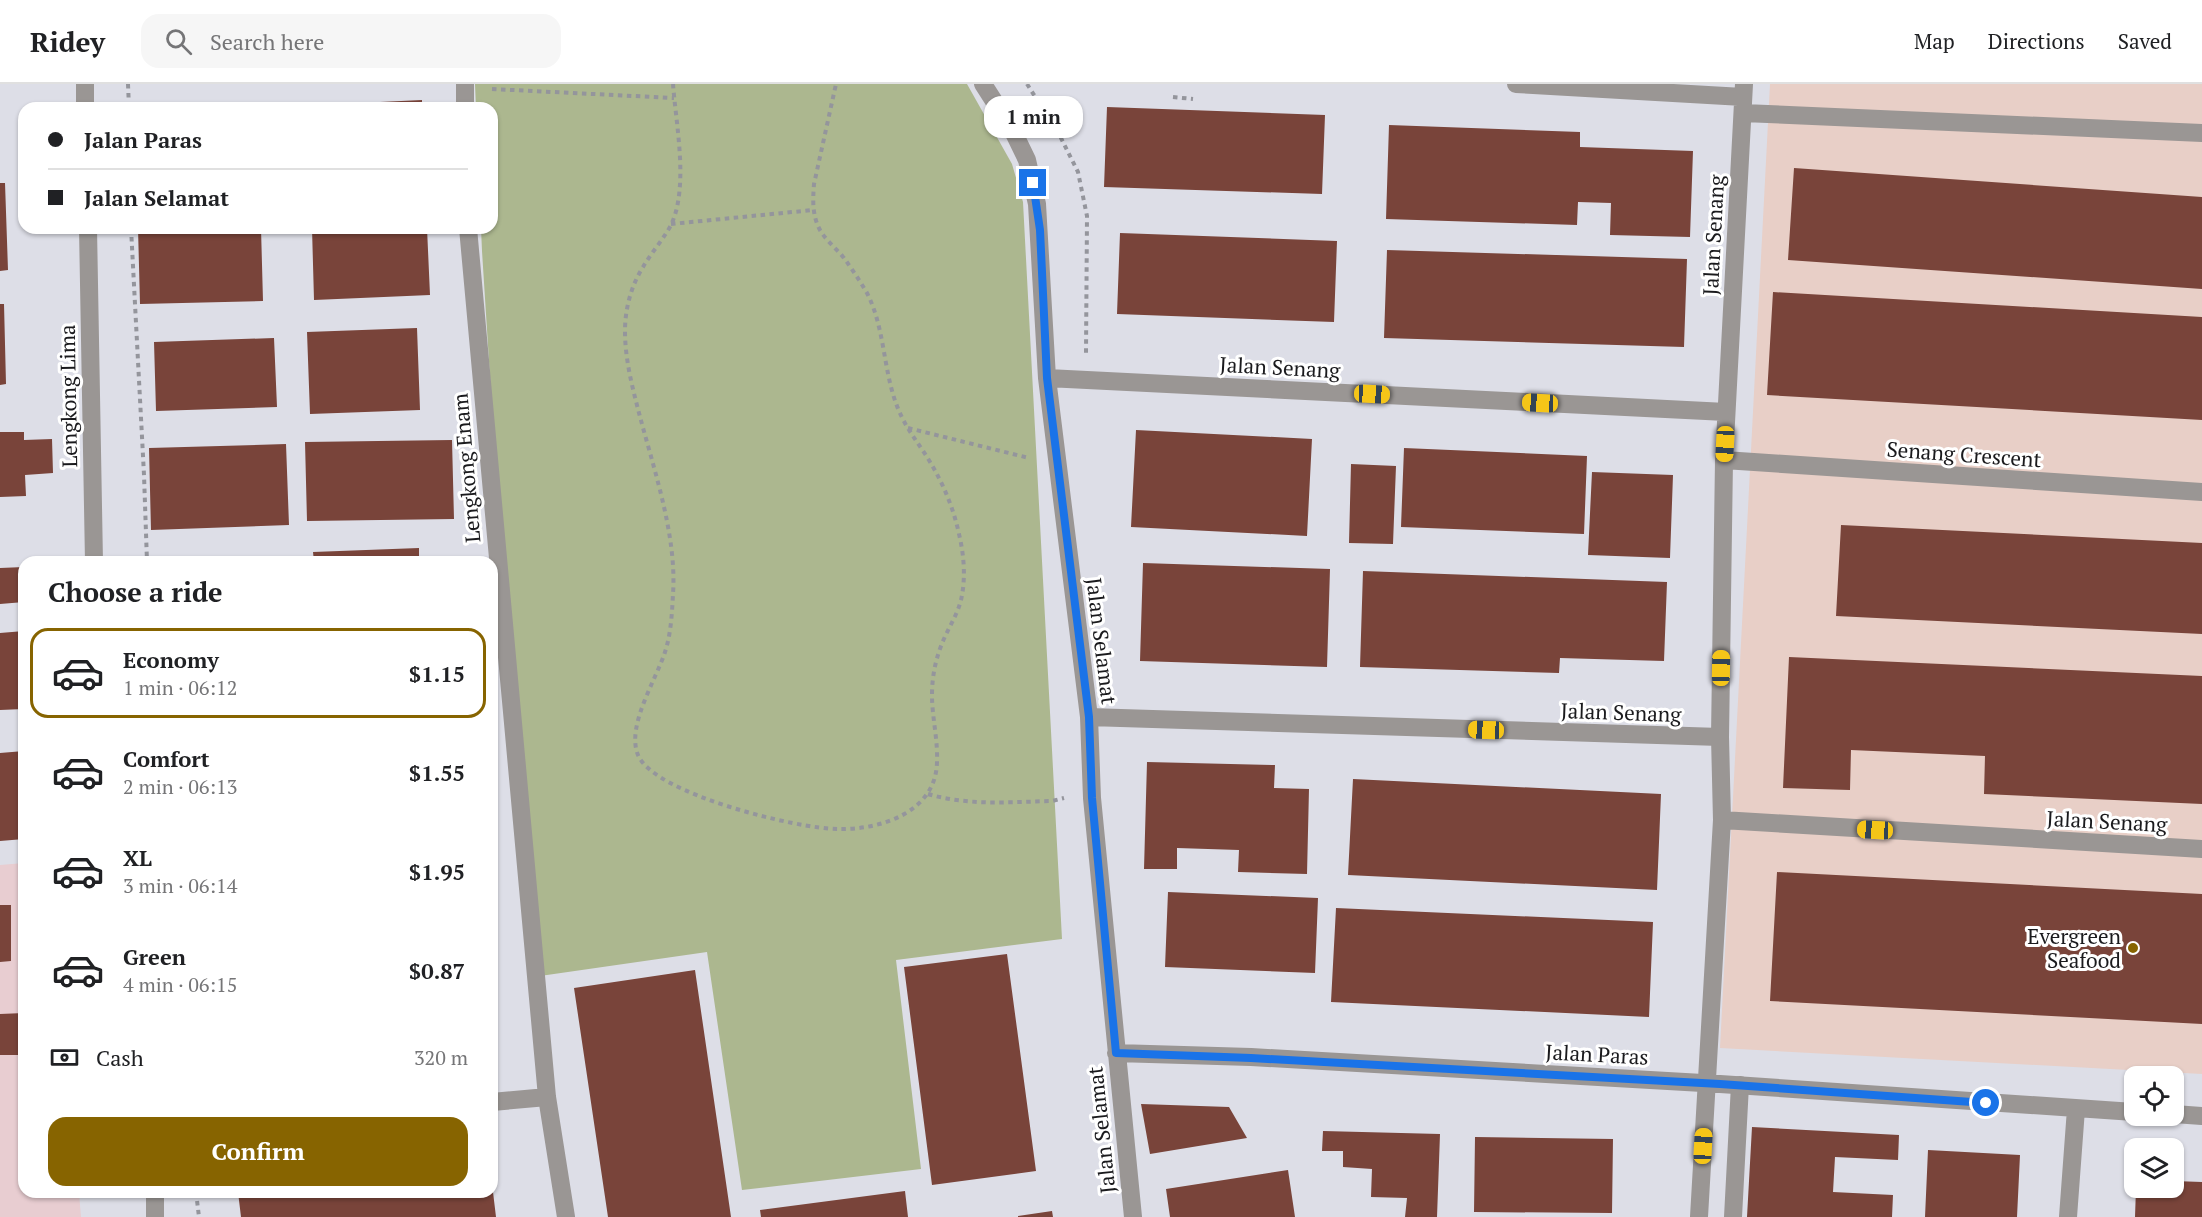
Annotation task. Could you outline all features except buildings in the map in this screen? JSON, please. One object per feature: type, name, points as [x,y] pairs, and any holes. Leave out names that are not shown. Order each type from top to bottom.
[{"type":"street","points":[[85,84],[86,102]]},
{"type":"street","points":[[465,84],[465,102]]},
{"type":"street","name":"Jalan Selamat","points":[[983,84],[1013,131],[1027,160],[1040,230],[1047,378],[1089,717],[1092,798],[1133,1217]]},
{"type":"street","points":[[1515,84],[1743,98],[2202,133]]},
{"type":"street","name":"Jalan Senang","points":[[1699,1217],[1722,820],[1720,737],[1724,460],[1743,98]]},
{"type":"street","name":"Lengkong Lima","points":[[88,234],[94,556]]},
{"type":"street","name":"Lengkong Enam","points":[[469,234],[498,556]]},
{"type":"street","name":"Jalan Senang","points":[[1047,378],[1726,412]]},
{"type":"street","name":"Senang Crescent","points":[[1724,460],[2202,492]]},
{"type":"street","name":"Lengkong Enam","points":[[498,558],[547,1097],[566,1217]]},
{"type":"street","name":"Jalan Senang","points":[[1089,717],[1720,737]]},
{"type":"street","name":"Jalan Senang","points":[[1722,820],[2202,849]]},
{"type":"street","name":"Jalan Paras","points":[[1116,1053],[1251,1058],[1707,1083],[2124,1111]]},
{"type":"street","points":[[1733,1217],[1740,1085]]},
{"type":"street","points":[[498,1101],[547,1097]]},
{"type":"street","points":[[2067,1217],[2076,1109]]},
{"type":"street","points":[[2184,1115],[2202,1116]]},
{"type":"street","points":[[154,1198],[155,1217]]},
{"type":"path","points":[[128,84],[129,102]]},
{"type":"path","points":[[674,84],[679,189],[671,224],[634,284],[628,304],[625,330],[630,377],[667,526],[674,587],[667,648],[638,719],[635,739],[639,757],[658,776],[705,798],[776,820],[832,829],[852,829],[895,819],[912,810],[928,794],[934,782],[938,759],[932,708],[933,675],[941,646],[958,611],[964,587],[964,571],[963,553],[952,506],[929,461],[899,412],[891,391],[879,327],[867,294],[844,258],[820,230],[813,210],[814,184],[836,84]]},
{"type":"path","points":[[1027,84],[1059,134],[1078,172],[1087,216],[1085,380]]},
{"type":"path","points":[[485,89],[674,98]]},
{"type":"path","points":[[1173,97],[1193,99]]},
{"type":"path","points":[[671,224],[813,210]]},
{"type":"path","points":[[131,234],[147,556]]},
{"type":"path","points":[[908,427],[1033,459]]},
{"type":"path","points":[[928,794],[948,800],[971,802],[1052,801],[1074,796]]},
{"type":"path","points":[[197,1198],[199,1217]]},
{"type":"shaded area","points":[[1770,84],[2202,84],[2202,1074],[2184,1073],[2184,1066],[2124,1066],[2124,1070],[1720,1048]]},
{"type":"shaded area","points":[[18,864],[18,1198],[79,1198],[81,1217],[0,1217],[0,865]]},
{"type":"green space","points":[[475,84],[967,84],[1012,164],[1023,202],[1062,939],[896,960],[921,1169],[742,1190],[707,952],[540,976],[519,833],[482,251],[481,234],[498,234],[498,102],[476,102]]},
{"type":"place","name":"Evergreen Seafood","points":[[2133,948]]},
{"type":"route","points":[[1033,183],[1040,230],[1047,378],[1089,717],[1092,798],[1116,1053],[1251,1058],[1720,1084],[1986,1103]]}]
